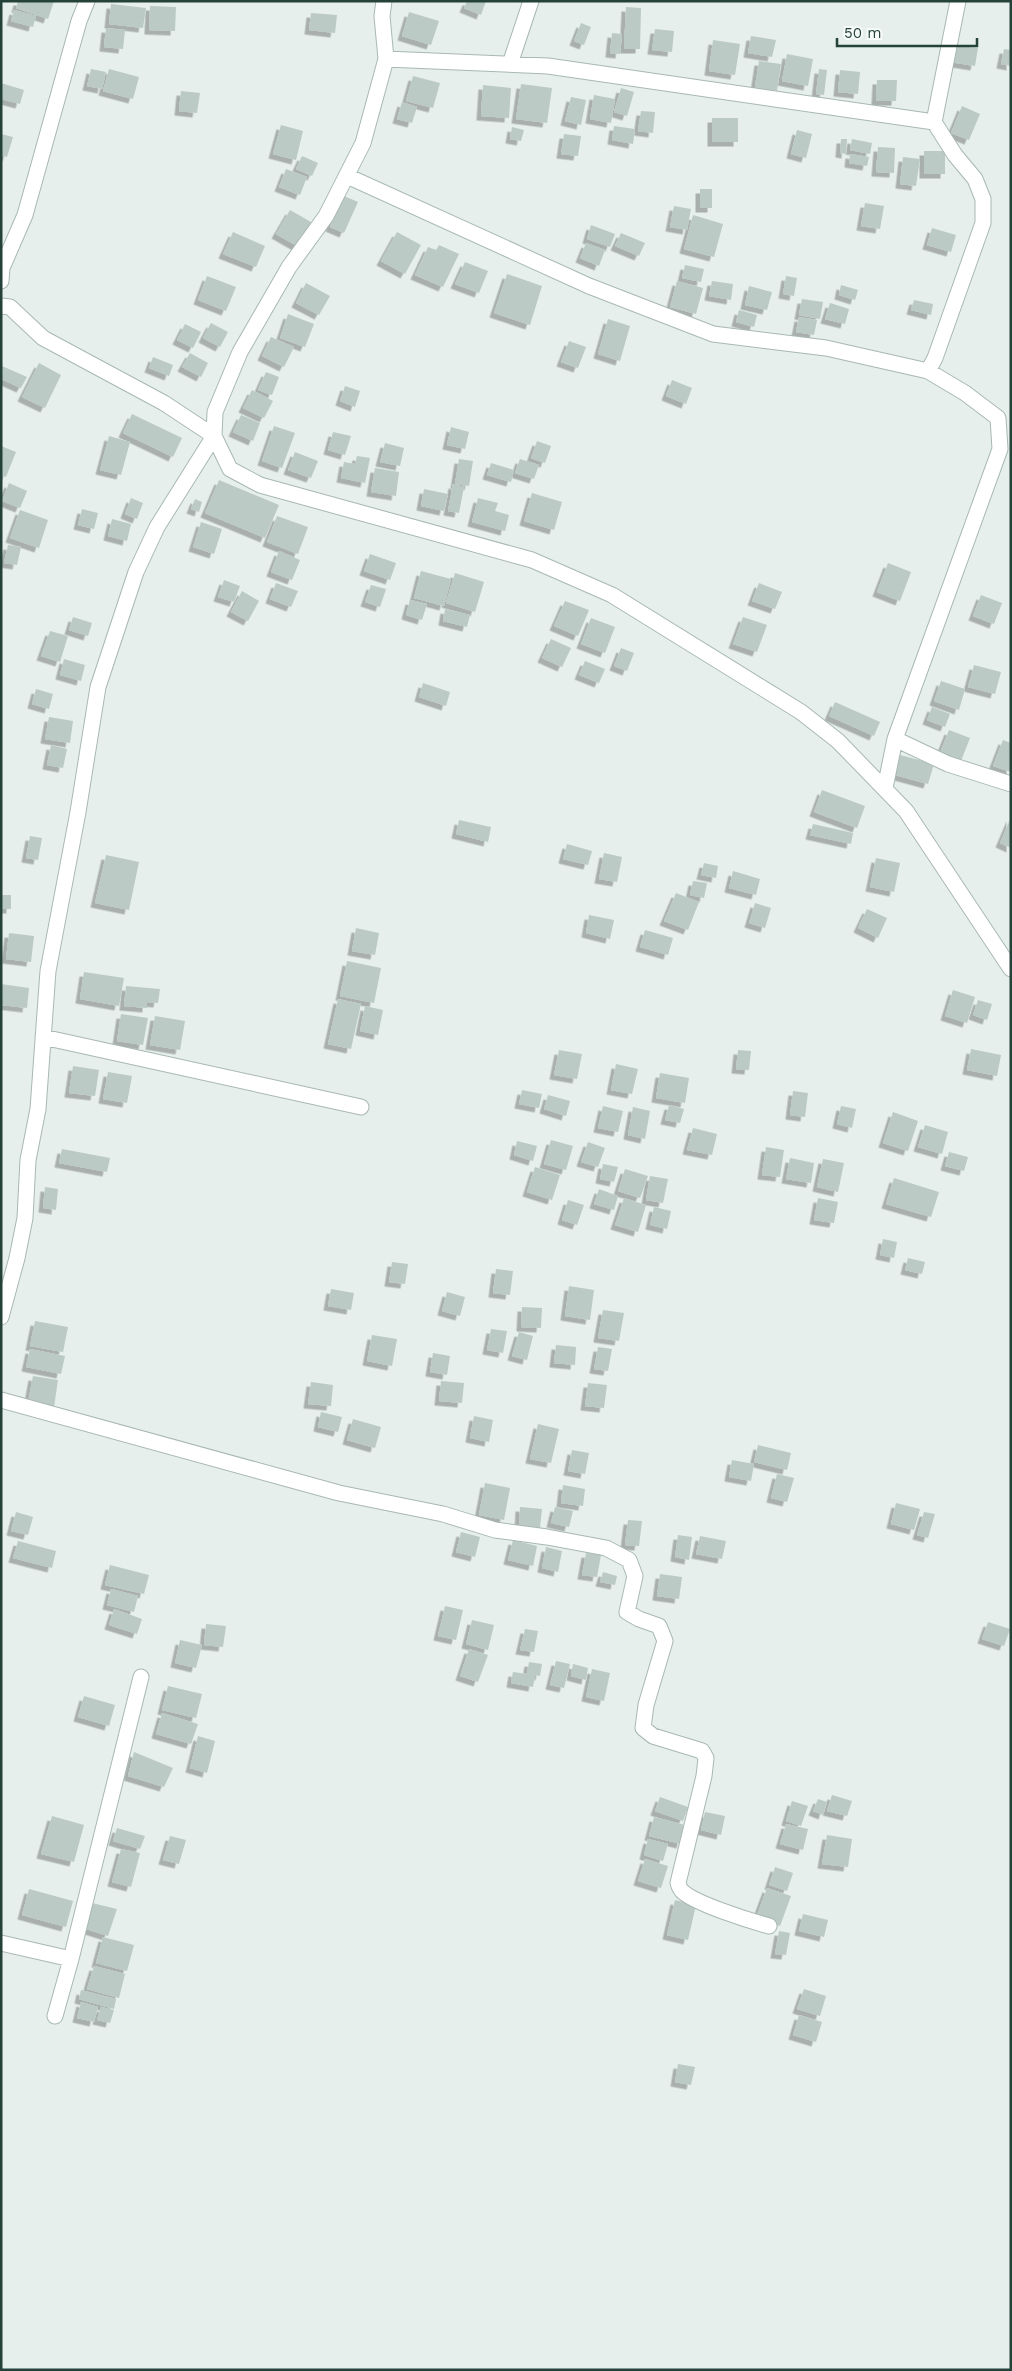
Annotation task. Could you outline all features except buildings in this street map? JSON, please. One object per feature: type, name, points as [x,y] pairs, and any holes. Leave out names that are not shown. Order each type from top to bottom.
[{"type":"street","points":[[1,281],[2,268],[26,214],[79,20],[87,1]]},
{"type":"street","points":[[384,1],[382,16],[386,58],[363,143],[326,216],[289,267],[240,352],[215,412],[214,436],[230,469],[260,485],[532,560],[612,595],[801,712],[838,741],[906,811],[1011,969]]},
{"type":"street","points":[[510,64],[532,1]]},
{"type":"street","points":[[928,371],[935,358],[982,223],[983,199],[975,179],[954,155],[934,122],[958,1]]},
{"type":"street","points":[[386,58],[548,66],[934,122]]},
{"type":"street","points":[[347,176],[589,286],[713,334],[826,348],[928,371],[965,393],[998,418],[1000,449],[895,739],[885,788]]},
{"type":"street","points":[[1,306],[10,307],[43,338],[164,403],[214,436]]},
{"type":"street","points":[[1,1317],[18,1258],[25,1218],[28,1160],[38,1109],[48,971],[78,812],[98,686],[136,572],[157,527],[214,436]]},
{"type":"street","points":[[895,739],[948,764],[1011,784]]},
{"type":"street","points":[[43,1037],[361,1107]]},
{"type":"street","points":[[1,1400],[339,1493],[443,1514],[495,1530],[547,1536],[606,1548],[629,1560],[635,1576],[627,1612],[639,1619],[659,1626],[665,1641],[646,1705],[643,1728],[653,1736],[702,1751],[706,1758],[704,1776],[678,1883],[680,1890],[693,1898],[747,1920],[769,1926]]},
{"type":"street","points":[[55,2016],[141,1677]]},
{"type":"street","points":[[1,1943],[71,1959]]}]
